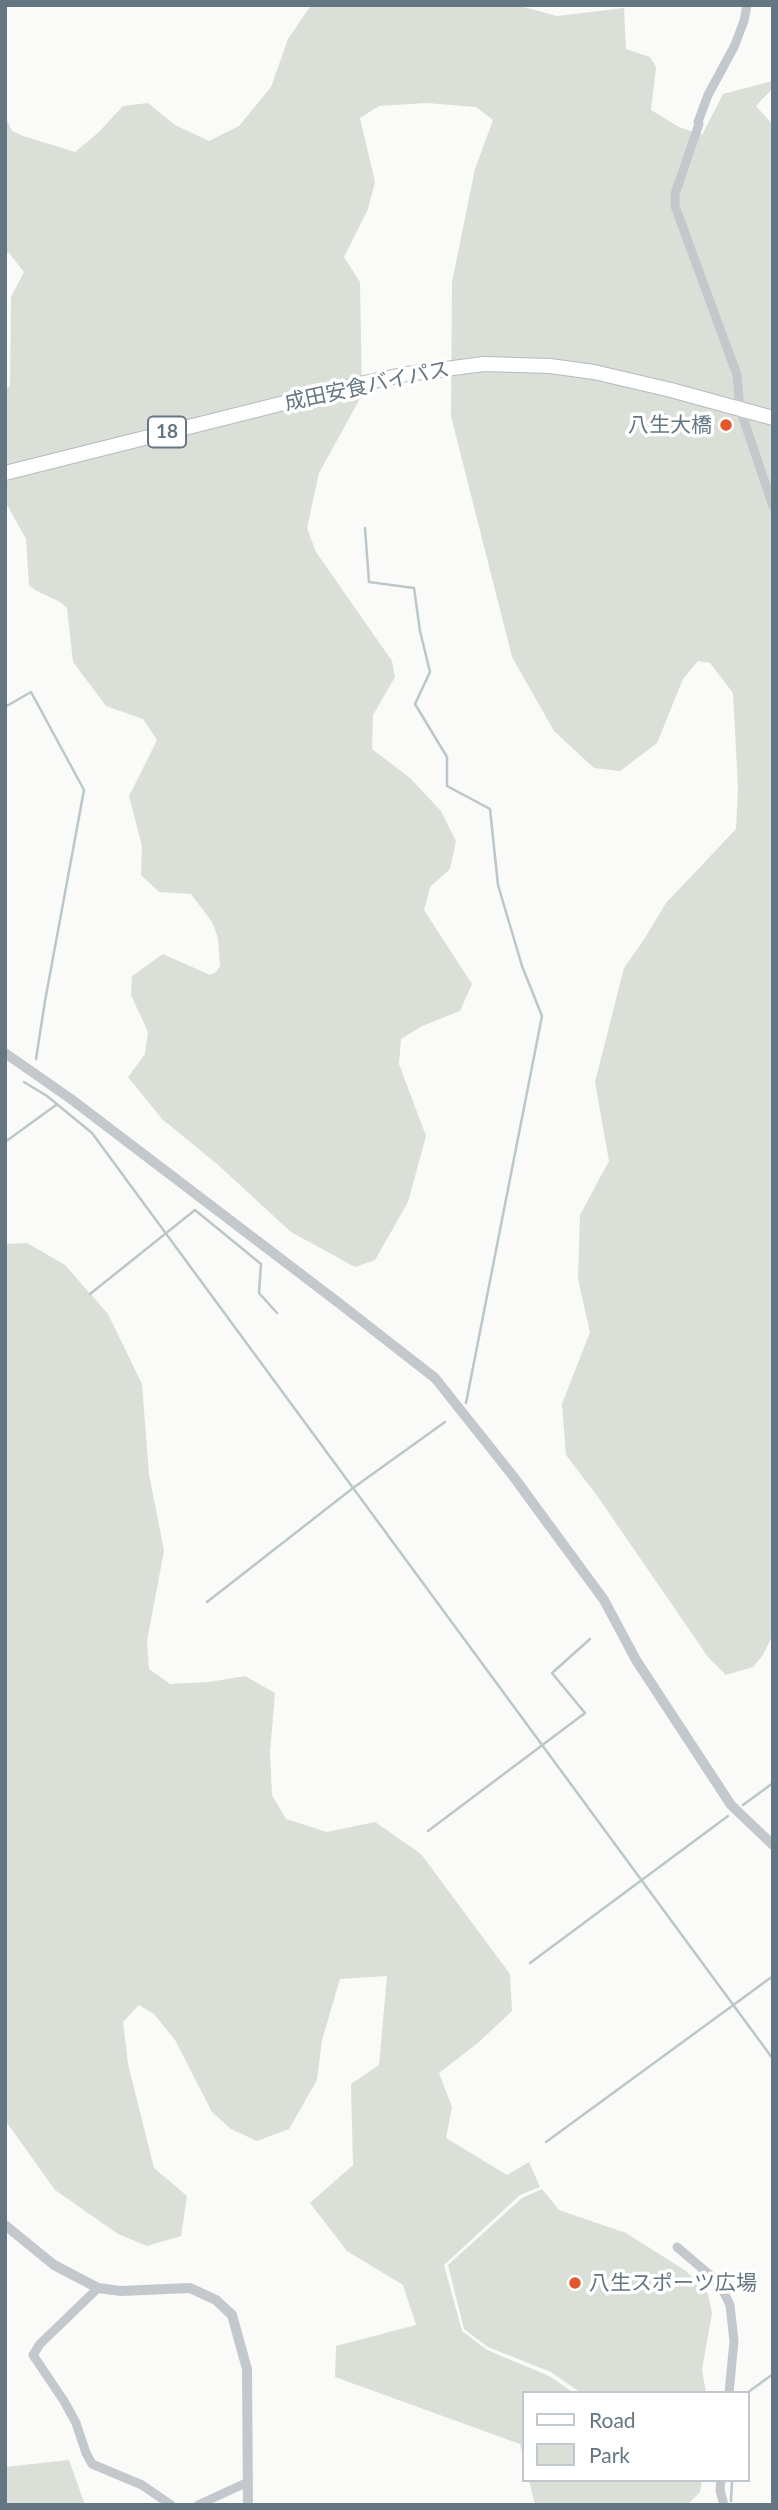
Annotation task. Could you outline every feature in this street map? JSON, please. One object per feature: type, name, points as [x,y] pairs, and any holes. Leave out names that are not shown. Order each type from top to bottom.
[{"type":"main road","name":"成田安食バイパス","points":[[5,473],[329,392],[426,371],[474,365],[550,366],[594,372],[773,418]]},
{"type":"street","points":[[747,5],[734,47],[705,104],[675,194],[675,206],[737,375],[740,410],[773,506]]},
{"type":"street","points":[[5,1054],[63,1093],[435,1378],[513,1476],[604,1600],[636,1660],[731,1805],[773,1845]]},
{"type":"street","points":[[5,2225],[54,2264],[98,2288],[121,2291],[190,2288],[216,2300],[232,2315],[247,2370],[248,2505]]},
{"type":"street","points":[[677,2247],[712,2276],[730,2305],[734,2342],[729,2391]]},
{"type":"street","points":[[98,2288],[40,2344],[33,2355],[76,2423],[92,2464],[142,2486],[171,2505]]},
{"type":"street","points":[[198,2505],[248,2482]]},
{"type":"street","points":[[721,2482],[724,2505]]},
{"type":"green space","points":[[311,5],[516,5],[557,16],[624,8],[626,49],[650,57],[656,67],[651,110],[679,127],[702,135],[723,94],[773,81],[773,88],[756,106],[773,125],[773,1634],[763,1655],[753,1667],[726,1675],[708,1657],[566,1455],[562,1404],[590,1332],[578,1279],[580,1215],[609,1161],[595,1082],[624,968],[666,903],[736,829],[738,788],[733,693],[710,663],[698,661],[683,679],[657,743],[620,771],[594,768],[554,731],[512,657],[451,416],[452,282],[475,169],[493,120],[476,107],[426,103],[379,106],[360,118],[375,182],[368,209],[344,257],[360,282],[362,395],[319,473],[307,528],[316,552],[392,661],[395,677],[373,715],[372,749],[410,778],[441,811],[456,841],[450,869],[430,887],[424,910],[472,984],[460,1011],[422,1026],[401,1039],[399,1064],[426,1136],[408,1202],[375,1260],[355,1267],[291,1232],[217,1164],[162,1119],[128,1077],[145,1054],[148,1032],[131,995],[132,976],[163,954],[210,975],[220,966],[218,938],[212,922],[191,894],[159,892],[141,875],[142,846],[129,796],[157,740],[143,719],[106,706],[73,662],[67,608],[29,585],[26,539],[5,501],[5,389],[10,386],[11,297],[24,272],[9,253],[5,253],[5,116],[12,131],[75,152],[98,133],[123,106],[148,103],[175,125],[209,141],[239,126],[271,87],[288,39]]},
{"type":"green space","points":[[27,1243],[65,1265],[108,1314],[142,1384],[149,1474],[164,1551],[147,1641],[149,1669],[170,1684],[209,1682],[245,1676],[275,1693],[270,1752],[272,1795],[286,1819],[327,1832],[375,1822],[421,1854],[510,1974],[512,2011],[479,2042],[439,2073],[452,2107],[446,2138],[507,2175],[529,2162],[540,2187],[520,2195],[444,2265],[462,2331],[487,2350],[549,2376],[571,2391],[522,2391],[522,2452],[520,2444],[335,2377],[336,2346],[416,2325],[403,2285],[347,2251],[310,2203],[353,2165],[351,2084],[379,2065],[387,1976],[340,1979],[322,2040],[317,2080],[289,2129],[257,2141],[231,2129],[212,2112],[175,2040],[154,2014],[139,2005],[123,2022],[128,2064],[154,2168],[187,2196],[181,2236],[147,2246],[118,2234],[55,2190],[5,2120],[5,1244]]},
{"type":"green space","name":"八生スポーツ広場","points":[[542,2189],[559,2210],[626,2233],[686,2271],[708,2294],[712,2313],[702,2369],[706,2391],[578,2391],[551,2372],[488,2347],[464,2329],[448,2265],[522,2198]]},
{"type":"green space","points":[[69,2460],[85,2505],[5,2505],[5,2467]]},
{"type":"green space","points":[[529,2482],[702,2482],[700,2492],[687,2505],[535,2505]]},
{"type":"waterway","points":[[365,528],[369,582],[414,588],[420,631],[430,672],[415,704],[447,757],[447,786],[490,809],[498,885],[522,966],[542,1016],[466,1403]]},
{"type":"waterway","points":[[5,707],[31,692],[84,790],[36,1059]]},
{"type":"waterway","points":[[24,1082],[47,1096],[92,1133],[773,2059]]},
{"type":"waterway","points":[[5,1142],[56,1105]]},
{"type":"waterway","points":[[90,1294],[195,1210],[261,1264],[259,1293],[277,1313]]},
{"type":"waterway","points":[[207,1602],[353,1488],[445,1422]]},
{"type":"waterway","points":[[428,1831],[585,1713],[552,1673],[590,1639]]},
{"type":"waterway","points":[[743,1805],[773,1783]]},
{"type":"waterway","points":[[530,1963],[728,1816]]},
{"type":"waterway","points":[[546,2142],[773,1976]]},
{"type":"waterway","points":[[750,2391],[773,2374]]},
{"type":"waterway","points":[[731,2501],[732,2482]]},
{"type":"place","name":"八生大橋","points":[[726,425]]},
{"type":"place","name":"八生スポーツ広場","points":[[575,2283]]}]
